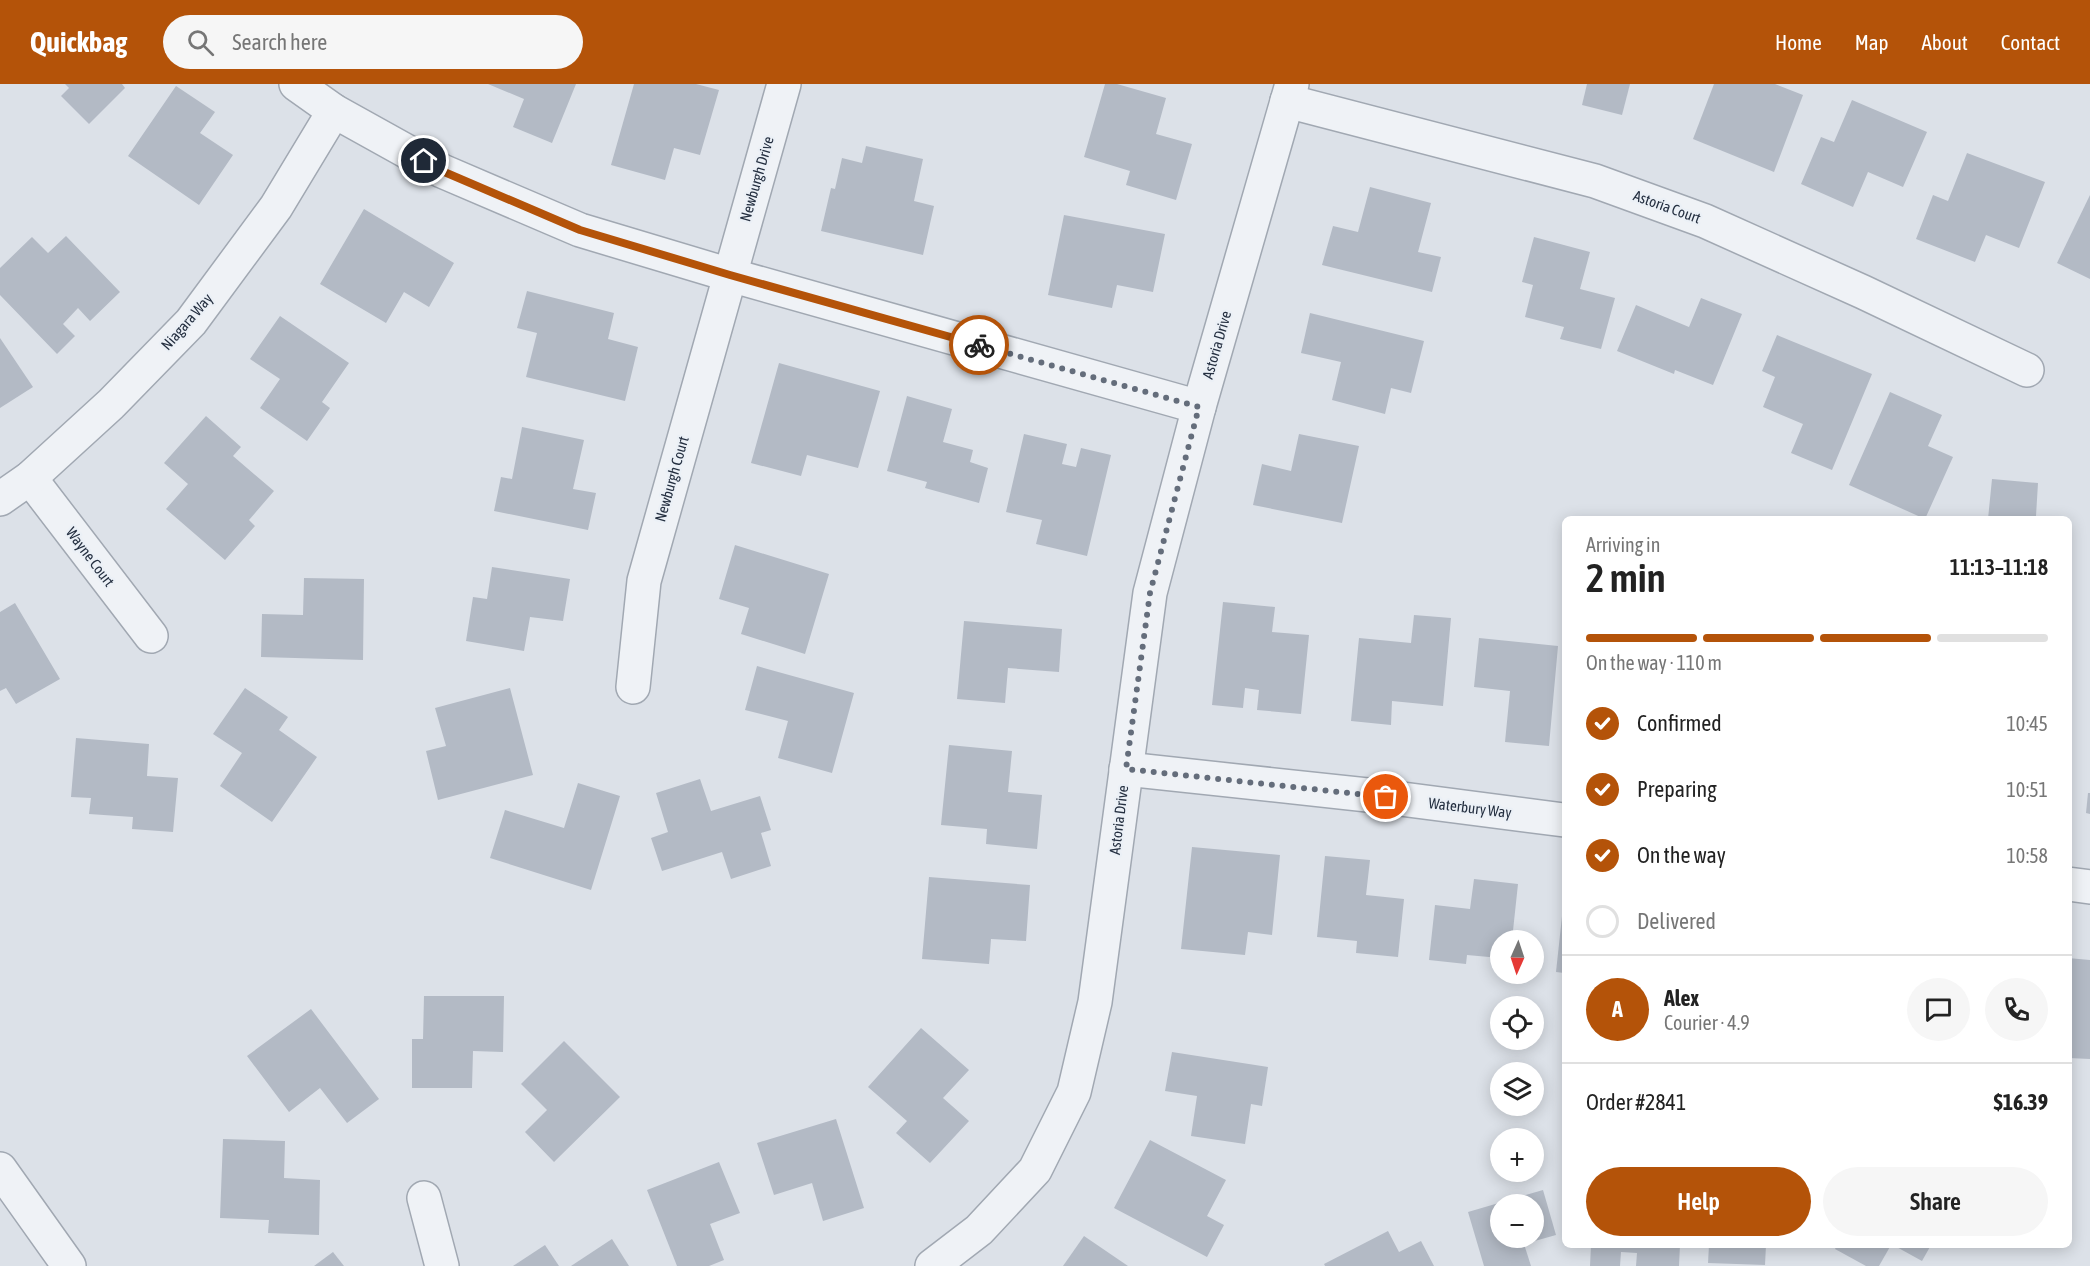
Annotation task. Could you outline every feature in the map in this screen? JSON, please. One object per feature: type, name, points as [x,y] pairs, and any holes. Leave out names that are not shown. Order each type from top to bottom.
[{"type":"street","points":[[296,84],[334,111],[442,171],[580,230],[730,275],[1199,407]]},
{"type":"street","name":"Newburgh Drive","points":[[730,275],[784,84]]},
{"type":"street","name":"Astoria Court","points":[[1289,92],[1595,181],[1705,221],[2027,370]]},
{"type":"street","name":"Astoria Drive","points":[[935,1265],[979,1230],[1035,1170],[1074,1092],[1095,1002],[1150,593],[1199,407],[1289,92]]},
{"type":"street","name":"Niagara Way","points":[[0,499],[30,478],[111,404],[190,322],[276,207],[334,111]]},
{"type":"street","name":"Newburgh Court","points":[[633,687],[644,581],[730,275]]},
{"type":"street","name":"Wayne Court","points":[[30,478],[151,636]]},
{"type":"street","name":"Waterbury Way","points":[[1126,769],[1386,797],[1562,820]]},
{"type":"street","points":[[2072,885],[2090,887]]},
{"type":"street","points":[[0,1168],[69,1266]]},
{"type":"street","points":[[424,1198],[442,1266]]},
{"type":"building","points":[[65,84],[122,84],[125,88],[89,124],[61,96],[69,88]]},
{"type":"building","points":[[488,84],[576,84],[552,143],[513,127],[524,99]]},
{"type":"building","points":[[634,84],[696,84],[719,90],[700,155],[674,148],[665,180],[611,165]]},
{"type":"building","points":[[1105,84],[1117,84],[1166,98],[1156,134],[1192,144],[1176,200],[1126,185],[1130,171],[1084,157]]},
{"type":"building","points":[[1587,84],[1630,84],[1622,115],[1582,105]]},
{"type":"building","points":[[1714,84],[1775,84],[1803,95],[1774,172],[1693,139]]},
{"type":"building","points":[[176,86],[215,112],[200,133],[233,155],[199,205],[128,156]]},
{"type":"building","points":[[1852,100],[1927,132],[1903,187],[1868,172],[1853,207],[1801,184],[1821,137],[1834,142]]},
{"type":"building","points":[[866,146],[923,159],[914,201],[934,206],[923,255],[821,231],[831,188],[835,189],[842,158],[862,163]]},
{"type":"building","points":[[1967,153],[2045,182],[2019,248],[1986,235],[1975,262],[1916,239],[1933,195],[1948,201]]},
{"type":"building","points":[[1370,187],[1431,203],[1418,252],[1441,257],[1432,292],[1322,265],[1333,226],[1358,232]]},
{"type":"building","points":[[2090,195],[2090,279],[2057,263]]},
{"type":"building","points":[[364,209],[454,263],[429,307],[404,292],[386,323],[320,284]]},
{"type":"building","points":[[1064,215],[1165,234],[1153,292],[1117,285],[1112,308],[1048,295]]},
{"type":"building","points":[[66,236],[120,292],[90,321],[78,308],[63,324],[75,336],[57,354],[0,295],[0,268],[32,237],[48,253]]},
{"type":"building","points":[[1534,237],[1590,252],[1580,289],[1615,298],[1601,349],[1560,339],[1564,327],[1525,317],[1533,285],[1522,282]]},
{"type":"building","points":[[527,291],[614,313],[608,339],[638,347],[625,401],[526,377],[537,333],[517,328]]},
{"type":"building","points":[[1701,298],[1742,314],[1713,385],[1675,370],[1674,374],[1617,351],[1636,305],[1689,327]]},
{"type":"building","points":[[1310,313],[1424,341],[1411,393],[1391,388],[1385,414],[1332,400],[1341,362],[1301,353]]},
{"type":"building","points":[[280,316],[349,363],[322,402],[330,408],[307,441],[260,408],[280,379],[250,359]]},
{"type":"building","points":[[1777,335],[1872,374],[1832,470],[1791,453],[1803,424],[1763,407],[1775,377],[1762,371]]},
{"type":"building","points":[[0,338],[33,387],[0,408]]},
{"type":"building","points":[[779,363],[880,391],[858,468],[807,455],[801,476],[751,463]]},
{"type":"building","points":[[1890,392],[1942,415],[1928,446],[1953,457],[1926,516],[1918,516],[1849,485]]},
{"type":"building","points":[[907,396],[952,409],[943,442],[973,450],[970,462],[988,468],[979,503],[925,488],[927,482],[887,471]]},
{"type":"building","points":[[206,416],[241,447],[233,456],[274,491],[249,520],[255,526],[225,560],[166,509],[188,484],[164,463]]},
{"type":"building","points":[[522,427],[584,440],[573,489],[596,493],[588,530],[494,511],[501,477],[512,479]]},
{"type":"building","points":[[1024,434],[1067,444],[1062,464],[1076,467],[1081,448],[1111,455],[1087,556],[1036,544],[1042,520],[1006,512]]},
{"type":"building","points":[[1299,434],[1359,446],[1342,523],[1253,505],[1262,464],[1291,471]]},
{"type":"building","points":[[1992,479],[2038,483],[2036,516],[1988,516]]},
{"type":"building","points":[[735,545],[829,574],[805,654],[741,634],[749,608],[719,599]]},
{"type":"building","points":[[492,567],[570,579],[563,621],[530,617],[524,651],[466,641],[473,597],[487,599]]},
{"type":"building","points":[[304,578],[364,579],[363,660],[261,657],[262,614],[303,615]]},
{"type":"building","points":[[1223,602],[1275,607],[1272,632],[1309,635],[1301,714],[1257,710],[1259,690],[1245,688],[1243,708],[1212,705]]},
{"type":"building","points":[[15,603],[60,679],[16,704],[6,688],[0,691],[0,612]]},
{"type":"building","points":[[1414,615],[1451,618],[1443,706],[1392,701],[1391,725],[1351,721],[1359,638],[1411,643]]},
{"type":"building","points":[[964,621],[1062,629],[1059,672],[1008,668],[1005,703],[957,699]]},
{"type":"building","points":[[1479,638],[1558,646],[1549,746],[1505,742],[1510,691],[1474,687]]},
{"type":"building","points":[[757,666],[854,693],[832,773],[778,758],[788,721],[745,710]]},
{"type":"building","points":[[245,688],[288,717],[279,730],[317,757],[272,822],[220,786],[242,753],[213,734]]},
{"type":"building","points":[[510,688],[533,775],[438,800],[426,751],[446,746],[435,708]]},
{"type":"building","points":[[76,738],[149,744],[147,776],[178,778],[173,832],[132,829],[133,817],[89,814],[91,798],[71,797]]},
{"type":"building","points":[[949,745],[1012,751],[1008,792],[1042,795],[1037,849],[986,844],[987,829],[941,825]]},
{"type":"building","points":[[700,779],[711,811],[760,796],[771,830],[761,833],[771,866],[731,879],[722,852],[662,871],[651,838],[668,832],[656,793]]},
{"type":"building","points":[[578,783],[620,796],[591,890],[490,858],[505,810],[564,828]]},
{"type":"building","points":[[2088,793],[2090,793],[2090,814],[2086,813]]},
{"type":"building","points":[[1192,847],[1280,855],[1272,935],[1248,932],[1245,955],[1181,949]]},
{"type":"building","points":[[1325,856],[1370,860],[1366,895],[1404,899],[1398,957],[1356,953],[1357,941],[1317,937]]},
{"type":"building","points":[[929,877],[1030,885],[1026,941],[991,939],[989,964],[922,959]]},
{"type":"building","points":[[1474,879],[1518,884],[1513,930],[1490,930],[1490,957],[1467,955],[1466,964],[1429,960],[1435,905],[1470,909]]},
{"type":"building","points":[[1562,916],[1562,973],[1556,972]]},
{"type":"building","points":[[2072,958],[2090,960],[2090,1059],[2072,1058]]},
{"type":"building","points":[[424,996],[504,996],[503,1052],[473,1051],[472,1088],[412,1088],[412,1039],[423,1039]]},
{"type":"building","points":[[311,1009],[379,1099],[347,1123],[320,1088],[289,1112],[247,1056]]},
{"type":"building","points":[[921,1028],[969,1070],[943,1098],[969,1121],[930,1163],[896,1133],[907,1121],[868,1087]]},
{"type":"building","points":[[564,1041],[620,1097],[554,1162],[525,1132],[547,1110],[521,1084]]},
{"type":"building","points":[[1172,1052],[1268,1067],[1262,1106],[1251,1104],[1245,1144],[1191,1136],[1197,1096],[1165,1091]]},
{"type":"building","points":[[836,1119],[864,1208],[823,1221],[812,1183],[774,1195],[757,1143]]},
{"type":"building","points":[[223,1139],[285,1141],[284,1178],[320,1180],[319,1235],[268,1233],[269,1220],[220,1218]]},
{"type":"building","points":[[1150,1140],[1226,1180],[1207,1216],[1224,1225],[1207,1257],[1114,1208]]},
{"type":"building","points":[[719,1162],[740,1213],[710,1224],[724,1260],[709,1266],[677,1266],[647,1190]]},
{"type":"building","points":[[1543,1190],[1556,1235],[1544,1238],[1544,1194],[1529,1194]]},
{"type":"building","points":[[1490,1206],[1490,1248],[1525,1248],[1531,1266],[1484,1266],[1468,1212]]},
{"type":"building","points":[[1388,1231],[1399,1252],[1421,1241],[1434,1266],[1325,1266],[1324,1264]]},
{"type":"building","points":[[1084,1236],[1128,1266],[1063,1266]]},
{"type":"building","points":[[612,1239],[629,1266],[571,1266]]},
{"type":"building","points":[[545,1245],[559,1266],[513,1266]]},
{"type":"building","points":[[1591,1248],[1680,1248],[1679,1266],[1636,1266],[1637,1253],[1621,1252],[1620,1266],[1590,1266]]},
{"type":"building","points":[[1709,1248],[1766,1248],[1765,1265],[1708,1263]]},
{"type":"building","points":[[1889,1248],[1879,1266],[1866,1266],[1835,1249]]},
{"type":"building","points":[[1898,1248],[1929,1248],[1922,1261]]},
{"type":"building","points":[[333,1252],[344,1266],[314,1266]]},
{"type":"way so far","points":[[979,345],[1199,407],[1150,593],[1126,769],[1386,797]]},
{"type":"route","points":[[424,161],[442,171],[580,230],[979,345]]}]
